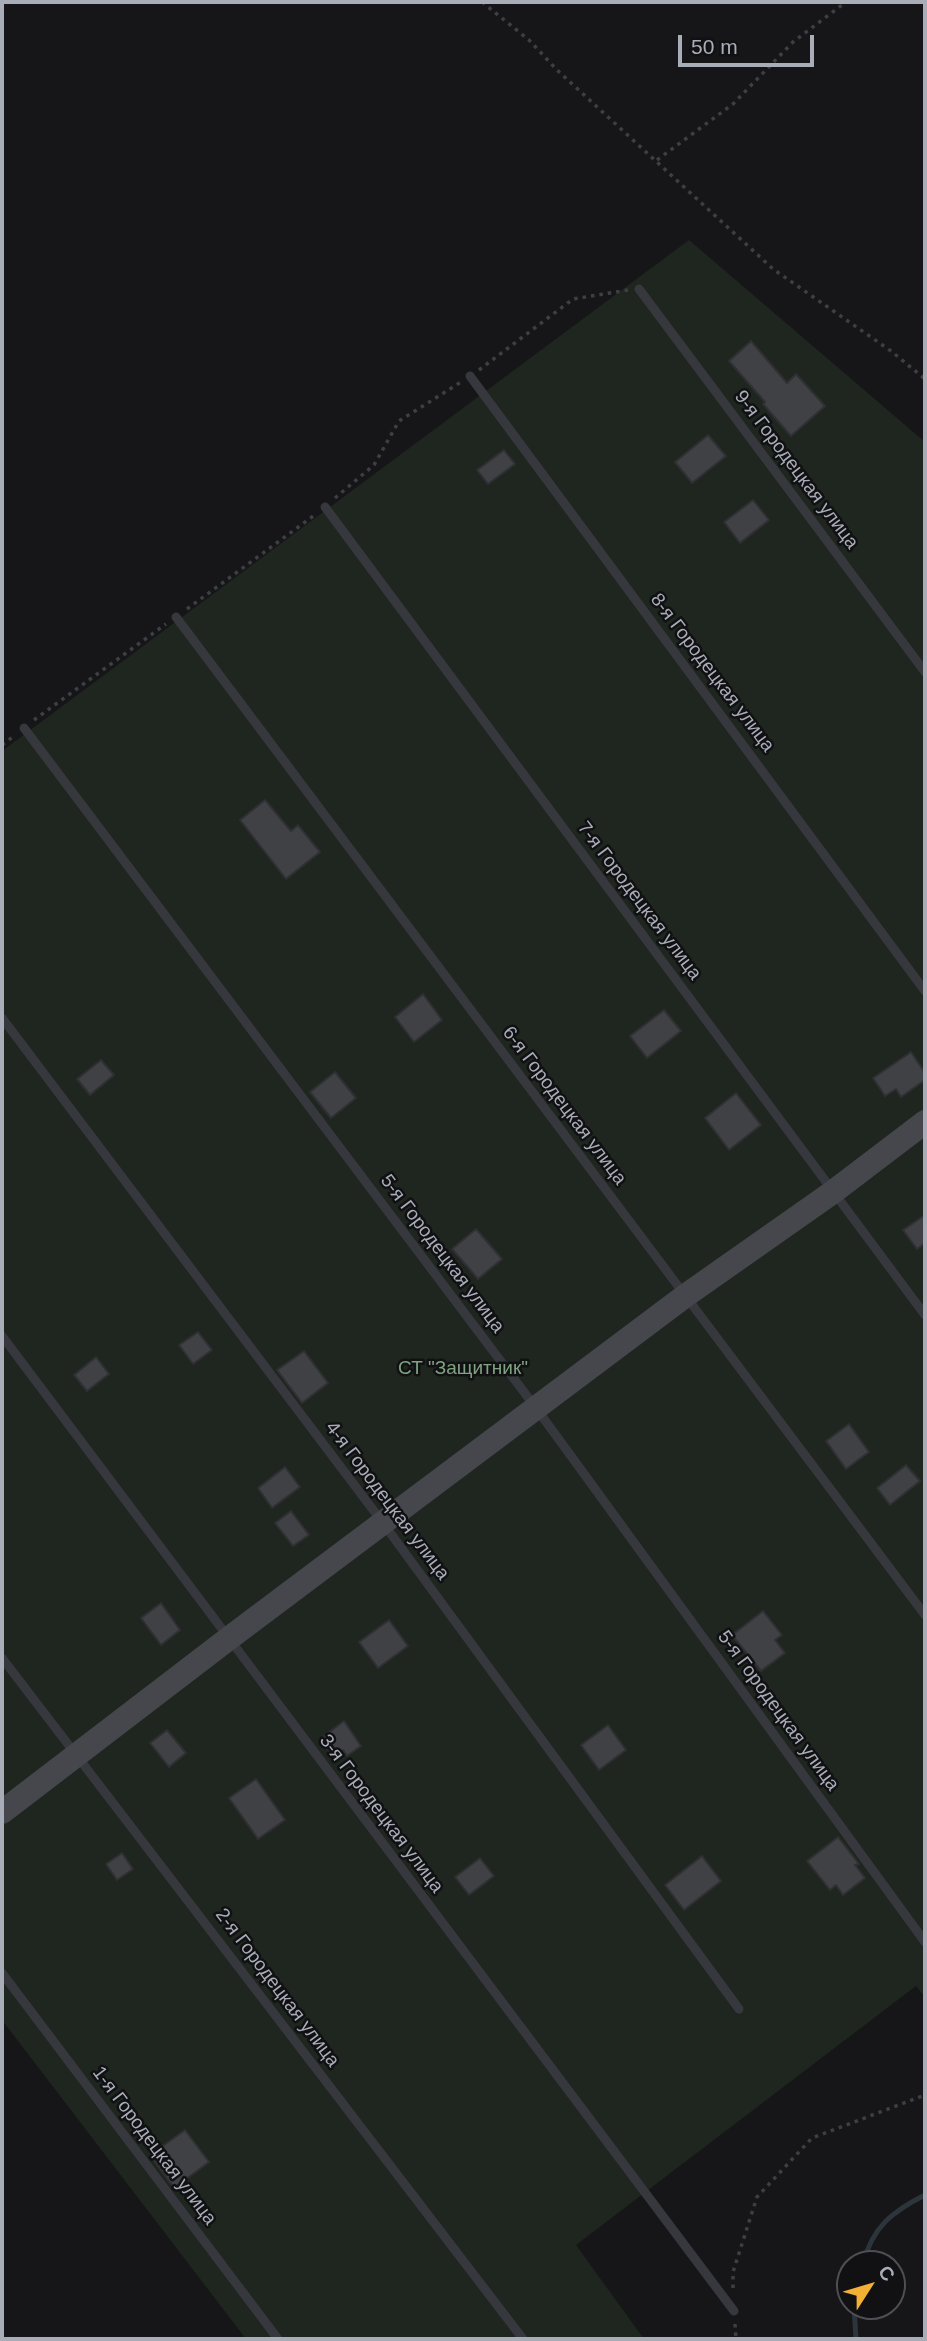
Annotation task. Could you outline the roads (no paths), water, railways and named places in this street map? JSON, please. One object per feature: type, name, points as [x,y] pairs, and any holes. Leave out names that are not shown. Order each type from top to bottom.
[{"type":"street","points":[[2,1812],[685,1296],[833,1192],[925,1122]]},
{"type":"lane","name":"9-я Городецкая улица","points":[[639,289],[925,672]]},
{"type":"lane","name":"8-я Городецкая улица","points":[[470,376],[925,990]]},
{"type":"lane","name":"7-я Городецкая улица","points":[[325,507],[925,1315]]},
{"type":"lane","name":"6-я Городецкая улица","points":[[176,617],[925,1615]]},
{"type":"lane","name":"5-я Городецкая улица","points":[[24,727],[536,1408],[925,1942]]},
{"type":"lane","name":"4-я Городецкая улица","points":[[2,1018],[383,1523],[739,2009]]},
{"type":"lane","name":"3-я Городецкая улица","points":[[2,1336],[734,2311]]},
{"type":"lane","name":"2-я Городецкая улица","points":[[2,1658],[523,2339]]},
{"type":"lane","name":"1-я Городецкая улица","points":[[2,1973],[278,2339]]},
{"type":"waterway","points":[[867,2250],[885,2222],[903,2207],[925,2195]]},
{"type":"waterway","points":[[855,2320],[856,2339]]},
{"type":"park label","name":"СТ \"Защитник\"","points":[[463,1369]]}]
